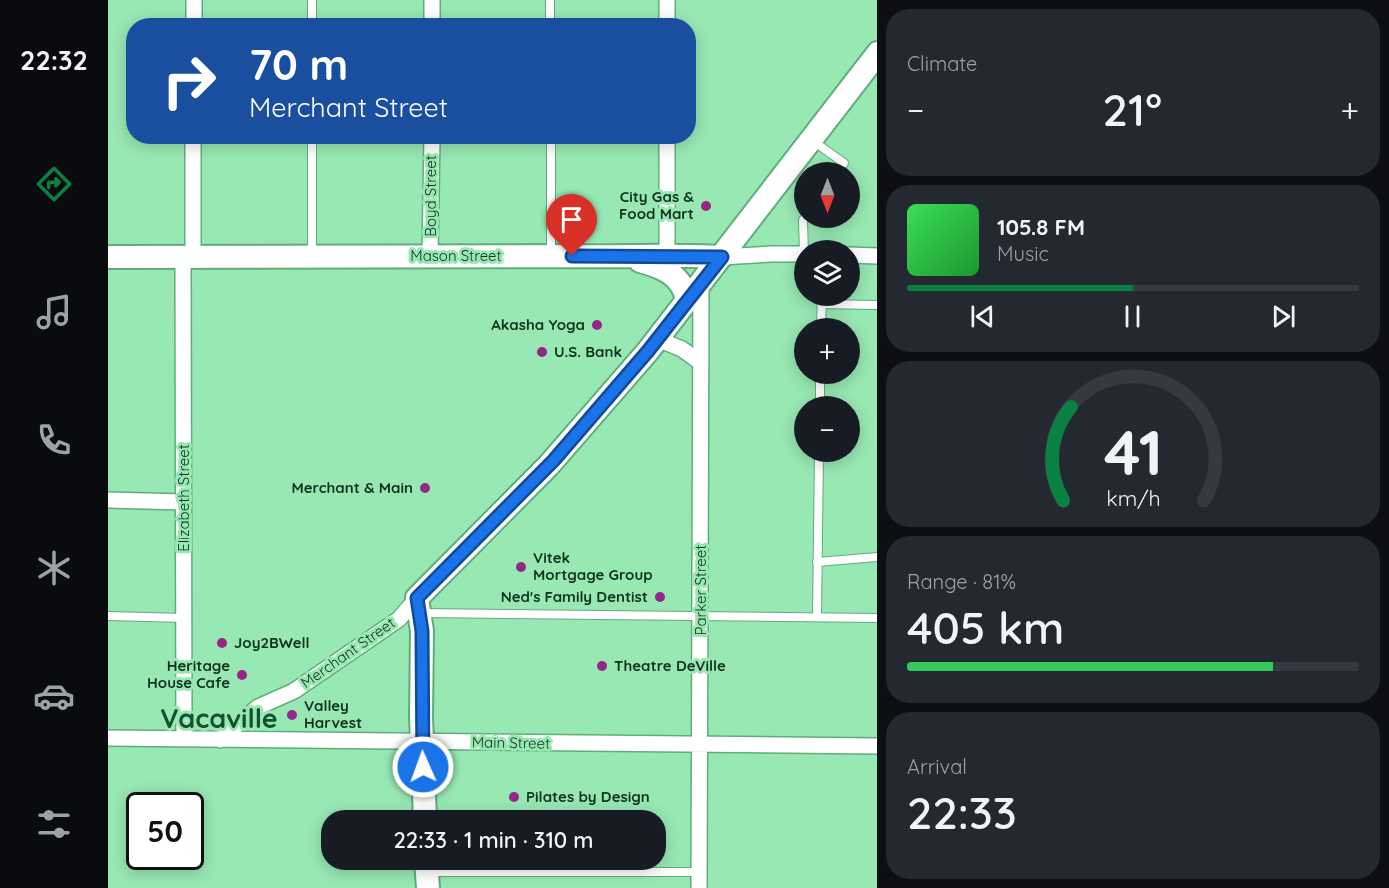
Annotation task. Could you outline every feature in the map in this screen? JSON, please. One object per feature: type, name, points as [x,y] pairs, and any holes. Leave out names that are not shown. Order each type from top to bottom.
[{"type":"main road","name":"Merchant Street","points":[[418,606],[554,460],[657,339],[877,54]]},
{"type":"main road","name":"Mason Street","points":[[108,257],[722,257]]},
{"type":"main road","points":[[627,257],[662,266],[685,288],[687,300]]},
{"type":"main road","points":[[418,606],[425,810]]},
{"type":"street","points":[[194,0],[194,18]]},
{"type":"street","points":[[432,0],[432,18]]},
{"type":"street","points":[[667,0],[667,18]]},
{"type":"street","name":"Elizabeth Street","points":[[184,739],[183,502],[188,257],[194,144]]},
{"type":"street","name":"Boyd Street","points":[[430,256],[432,144]]},
{"type":"street","points":[[667,144],[667,256]]},
{"type":"street","name":"Mason Street","points":[[722,257],[794,254]]},
{"type":"street","points":[[860,255],[877,256]]},
{"type":"street","name":"Parker Street","points":[[699,888],[701,282]]},
{"type":"street","points":[[657,339],[682,349],[701,363]]},
{"type":"street","points":[[108,500],[183,502]]},
{"type":"street","name":"Merchant Street","points":[[220,740],[258,706],[294,691],[418,606]]},
{"type":"street","name":"Main Street","points":[[108,738],[877,746]]},
{"type":"lane","points":[[312,0],[312,18]]},
{"type":"lane","points":[[550,0],[550,18]]},
{"type":"lane","points":[[811,140],[843,162]]},
{"type":"lane","points":[[312,144],[312,257]]},
{"type":"lane","points":[[550,144],[551,256]]},
{"type":"lane","points":[[860,303],[877,305]]},
{"type":"lane","points":[[817,617],[819,462]]},
{"type":"lane","points":[[817,562],[877,557]]},
{"type":"lane","points":[[418,606],[877,618]]},
{"type":"lane","points":[[108,616],[184,618]]},
{"type":"lane","points":[[427,873],[699,872]]},
{"type":"place","name":"City Gas & Food Mart","points":[[706,206]]},
{"type":"place","name":"Akasha Yoga","points":[[597,325]]},
{"type":"place","name":"U.S. Bank","points":[[542,352]]},
{"type":"place","name":"Merchant & Main","points":[[425,488]]},
{"type":"place","name":"Vitek Mortgage Group","points":[[521,567]]},
{"type":"place","name":"Ned's Family Dentist","points":[[660,597]]},
{"type":"place","name":"Joy2BWell","points":[[222,643]]},
{"type":"place","name":"Theatre DeVille","points":[[602,666]]},
{"type":"place","name":"Heritage House Cafe","points":[[242,675]]},
{"type":"place","name":"Valley Harvest","points":[[292,715]]},
{"type":"place","name":"Pilates by Design","points":[[514,797]]},
{"type":"district","name":"Vacaville","points":[[219,719]]},
{"type":"route","points":[[423,767],[422,631],[417,598],[554,460],[648,351],[722,257],[572,256]]}]
